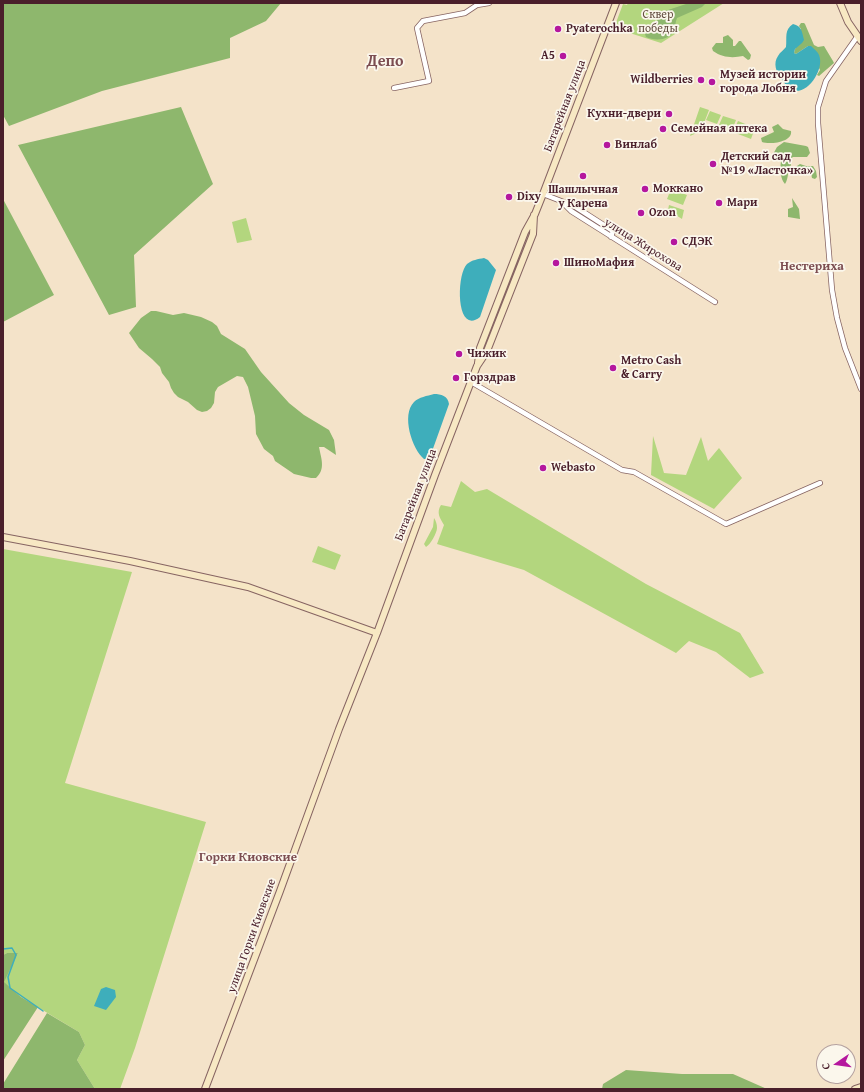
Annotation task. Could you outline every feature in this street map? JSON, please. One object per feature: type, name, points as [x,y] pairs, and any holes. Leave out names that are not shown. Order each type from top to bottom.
[{"type":"main road","name":"Батарейная улица","points":[[377,633],[477,366],[480,348],[525,232],[534,216],[543,194],[616,3]]},
{"type":"main road","points":[[840,3],[848,22],[859,39]]},
{"type":"main road","points":[[3,537],[220,580],[248,587],[377,633]]},
{"type":"main road","name":"улица Горки Киовские","points":[[205,1089],[280,891],[339,729],[377,633]]},
{"type":"main road","points":[[855,1089],[861,1087]]},
{"type":"street","points":[[394,88],[429,81],[417,28],[423,21],[465,13],[477,4],[489,3]]},
{"type":"street","points":[[859,39],[826,81],[818,107],[818,123],[832,290],[837,318],[845,348],[861,389]]},
{"type":"street","name":"улица Жирохова","points":[[543,194],[574,206],[613,231],[611,237]]},
{"type":"street","name":"улица Жирохова","points":[[563,203],[571,211],[715,302]]},
{"type":"street","points":[[471,382],[622,470],[634,472],[726,524],[820,483]]},
{"type":"green space","points":[[3,3],[281,3],[266,21],[230,38],[230,58],[102,91],[9,126],[3,115]]},
{"type":"green space","name":"Сквер победы","points":[[628,3],[724,3],[661,43],[614,28],[623,4],[627,5]]},
{"type":"green space","points":[[689,3],[706,3],[702,7],[677,18],[674,30],[669,36],[662,39],[646,37],[645,34],[656,26],[659,13]]},
{"type":"green space","points":[[801,23],[805,24],[814,45],[818,47],[824,46],[834,63],[819,76],[817,75],[820,70],[808,46],[796,54],[794,53],[801,29],[799,26]]},
{"type":"green space","points":[[728,35],[733,40],[733,46],[741,41],[751,55],[750,59],[748,60],[743,56],[724,56],[713,51],[712,48],[716,43],[723,43],[723,37]]},
{"type":"green space","points":[[181,107],[213,184],[134,255],[136,307],[109,315],[18,145]]},
{"type":"green space","points":[[700,107],[709,110],[701,131],[690,136]]},
{"type":"green space","points":[[710,111],[721,115],[717,124],[706,120]]},
{"type":"green space","points":[[723,116],[736,120],[732,130],[719,125]]},
{"type":"green space","points":[[738,121],[755,128],[751,139],[733,132]]},
{"type":"green space","points":[[778,124],[783,129],[791,131],[791,135],[780,142],[762,142],[761,138],[774,132],[772,127]]},
{"type":"green space","points":[[784,142],[806,146],[808,147],[810,153],[807,157],[793,157],[790,159],[791,165],[785,184],[781,176],[781,161],[771,158],[777,147]]},
{"type":"green space","points":[[800,164],[813,166],[817,177],[815,179],[812,178],[811,173],[808,172],[800,174],[795,172],[794,168]]},
{"type":"green space","points":[[671,189],[687,195],[683,205],[667,199]]},
{"type":"green space","points":[[792,198],[799,209],[800,219],[788,217],[788,209],[793,207]]},
{"type":"green space","points":[[3,199],[54,295],[3,322]]},
{"type":"green space","points":[[669,205],[684,210],[682,219],[668,210]]},
{"type":"green space","points":[[246,218],[252,240],[237,243],[232,222]]},
{"type":"green space","points":[[151,311],[173,315],[184,313],[201,317],[212,322],[217,326],[221,334],[245,349],[261,372],[289,403],[304,415],[329,430],[334,440],[336,455],[324,447],[319,447],[322,467],[319,475],[316,478],[311,478],[294,474],[275,461],[273,456],[264,449],[256,434],[255,416],[248,387],[243,377],[237,376],[218,387],[215,392],[214,403],[207,411],[202,412],[197,410],[188,402],[178,397],[162,373],[160,367],[139,348],[129,333],[141,318]]},
{"type":"green space","points":[[653,436],[664,473],[686,475],[701,437],[708,461],[719,448],[742,478],[714,509],[651,475]]},
{"type":"green space","points":[[461,481],[475,492],[487,489],[646,584],[740,633],[764,673],[750,678],[716,652],[689,641],[676,653],[524,570],[437,544],[444,525],[439,515],[441,505],[451,507]]},
{"type":"green space","points":[[434,518],[437,524],[437,530],[435,536],[426,547],[424,544],[433,527]]},
{"type":"green space","points":[[318,546],[341,555],[335,570],[312,562]]},
{"type":"green space","points":[[3,549],[132,572],[65,783],[206,822],[135,1048],[120,1089],[95,1089],[77,1060],[85,1045],[79,1032],[21,997],[3,982],[18,953],[7,953],[3,955]]},
{"type":"green space","points":[[7,953],[18,953],[4,982],[21,997],[38,1007],[3,1061],[3,955]]},
{"type":"green space","points":[[47,1013],[79,1032],[85,1045],[77,1060],[95,1089],[3,1089],[3,1084]]},
{"type":"green space","points":[[626,1070],[682,1074],[733,1074],[767,1089],[602,1089],[603,1084]]},
{"type":"water","points":[[793,24],[800,28],[804,40],[795,49],[794,53],[796,54],[808,46],[811,46],[817,52],[820,61],[817,74],[813,80],[808,86],[797,91],[791,90],[787,86],[778,73],[775,64],[776,59],[786,47],[787,31]]},
{"type":"water","points":[[484,258],[488,260],[496,270],[480,317],[472,321],[466,318],[462,311],[460,302],[461,280],[463,270],[467,264]]},
{"type":"water","points":[[434,394],[444,396],[449,404],[430,457],[428,459],[424,459],[412,440],[408,423],[408,415],[410,408],[416,400]]},
{"type":"water","points":[[106,987],[115,990],[116,997],[106,1010],[94,1006],[101,989]]},
{"type":"waterway","points":[[3,949],[12,948],[16,955],[8,977],[10,988],[43,1011]]},
{"type":"place","name":"Pyaterochka","points":[[558,29]]},
{"type":"place","name":"А5","points":[[563,56]]},
{"type":"place","name":"Wildberries","points":[[701,80]]},
{"type":"place","name":"Музей истории города Лобня","points":[[712,82]]},
{"type":"place","name":"Кухни-двери","points":[[669,114]]},
{"type":"place","name":"Семейная аптека","points":[[663,129]]},
{"type":"place","name":"Винлаб","points":[[607,145]]},
{"type":"place","name":"Детский сад №19 «Ласточка»","points":[[713,164]]},
{"type":"place","name":"Шашлычная у Карена","points":[[583,176]]},
{"type":"place","name":"Моккано","points":[[645,189]]},
{"type":"place","name":"Dixy","points":[[509,197]]},
{"type":"place","name":"Мари","points":[[719,203]]},
{"type":"place","name":"Ozon","points":[[641,213]]},
{"type":"place","name":"СДЭК","points":[[674,242]]},
{"type":"place","name":"ШиноМафия","points":[[556,263]]},
{"type":"place","name":"Чижик","points":[[459,354]]},
{"type":"place","name":"Metro Cash & Carry","points":[[613,368]]},
{"type":"place","name":"Горздрав","points":[[456,378]]},
{"type":"place","name":"Webasto","points":[[543,468]]},
{"type":"district","name":"Депо","points":[[385,62]]},
{"type":"district","name":"Нестериха","points":[[812,267]]},
{"type":"district","name":"Горки Киовские","points":[[248,858]]}]
